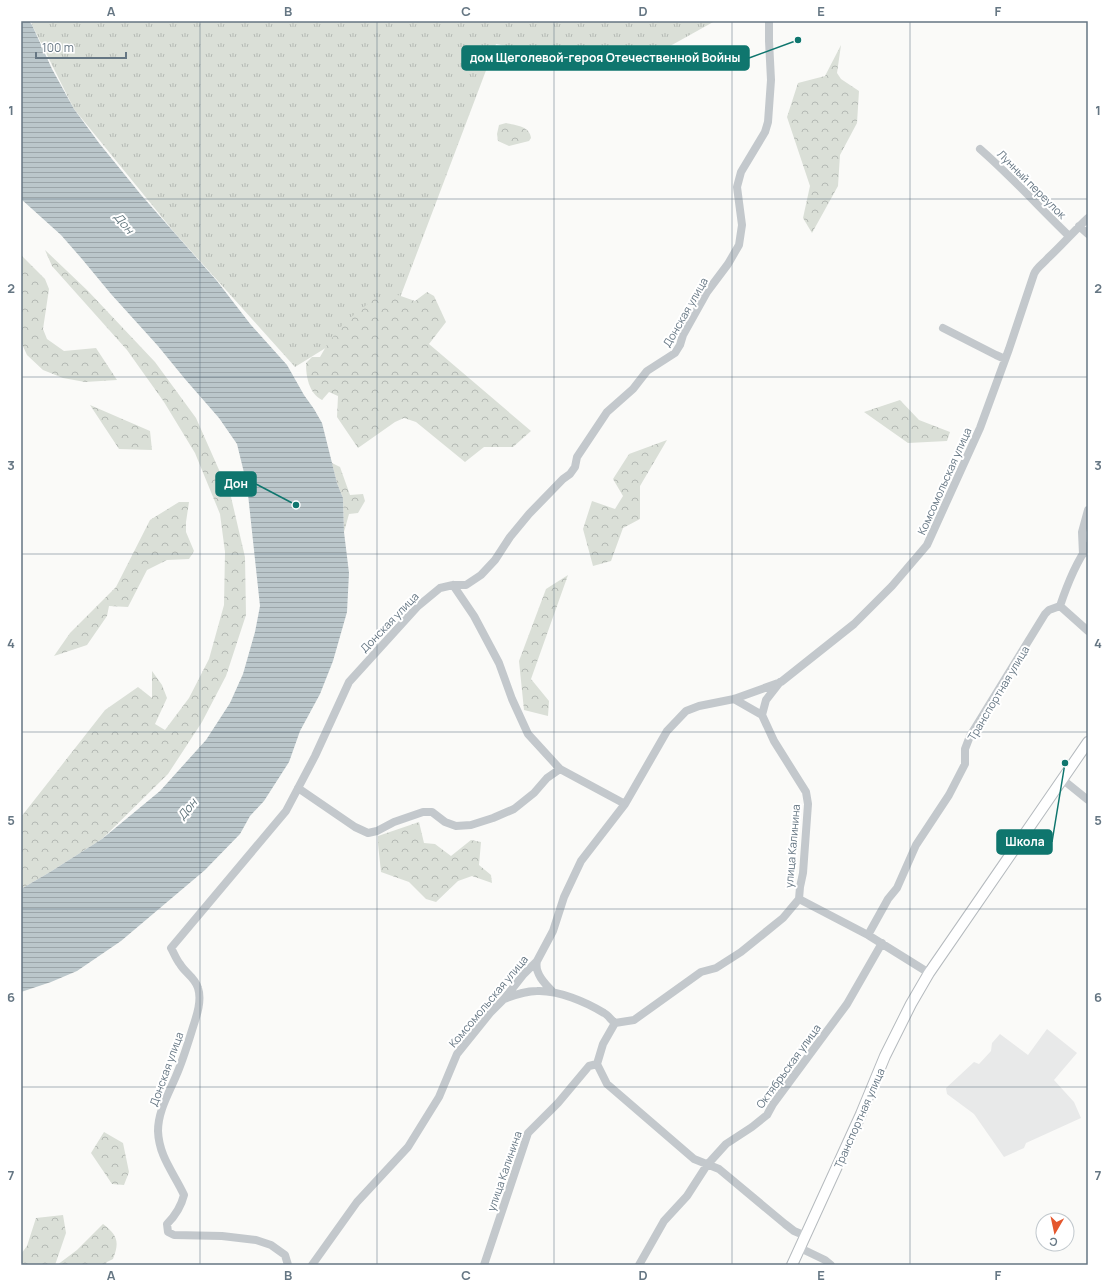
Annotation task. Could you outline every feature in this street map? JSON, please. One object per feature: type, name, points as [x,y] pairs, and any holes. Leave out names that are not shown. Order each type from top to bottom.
[{"type":"main road","name":"Транспортная улица","points":[[792,1265],[911,1004],[930,973],[1088,742]]},
{"type":"street","name":"Донская улица","points":[[288,1265],[285,1255],[271,1246],[256,1240],[222,1236],[174,1235],[168,1232],[167,1224],[175,1216],[181,1206],[184,1195],[163,1157],[158,1131],[159,1121],[163,1106],[176,1075],[195,1021],[199,1005],[199,988],[194,978],[180,965],[171,948],[286,811],[315,756],[349,682],[417,607],[440,588],[466,585],[481,575],[529,514],[563,479],[570,474],[575,467],[577,457],[607,412],[633,389],[647,371],[675,353],[680,345],[683,335],[707,292],[728,264],[739,245],[742,225],[737,187],[741,172],[765,132],[768,122],[772,80],[769,21]]},
{"type":"street","name":"Лунный переулок","points":[[980,149],[1004,170],[1069,236]]},
{"type":"street","name":"Комсомольская улица","points":[[312,1265],[357,1202],[408,1147],[439,1097],[457,1054],[490,1013],[537,961],[553,931],[564,897],[581,861],[625,804],[667,731],[686,711],[699,706],[734,699],[781,682],[854,624],[892,586],[927,546],[980,428],[1034,274],[1037,268],[1047,260],[1088,218]]},
{"type":"street","points":[[1079,226],[1088,234]]},
{"type":"street","points":[[943,328],[1005,359]]},
{"type":"street","points":[[1082,554],[1082,532],[1088,510]]},
{"type":"street","points":[[1088,546],[1082,554],[1069,580],[1060,606],[1088,631]]},
{"type":"street","points":[[453,586],[474,616],[499,662],[512,699],[528,734],[560,769],[625,804]]},
{"type":"street","name":"Транспортная улица","points":[[868,935],[888,899],[897,888],[916,845],[949,795],[965,764],[965,749],[970,736],[1045,614],[1049,610],[1060,606]]},
{"type":"street","points":[[734,699],[762,715],[766,700],[781,682]]},
{"type":"street","name":"улица Калинина","points":[[615,1023],[634,1020],[701,972],[716,968],[741,952],[783,918],[799,898],[803,873],[808,804],[806,792],[774,741],[762,715]]},
{"type":"street","points":[[298,788],[356,827],[368,833],[378,831],[394,822],[423,812],[432,812],[445,822],[456,826],[471,825],[493,818],[514,809],[534,793],[547,778],[560,769]]},
{"type":"street","points":[[1062,779],[1088,800]]},
{"type":"street","points":[[799,898],[882,943],[930,973]]},
{"type":"street","name":"Октябрьская улица","points":[[638,1265],[664,1221],[687,1196],[707,1165],[726,1144],[767,1115],[773,1104],[847,1004],[882,943]]},
{"type":"street","points":[[537,961],[535,966],[540,976],[545,985],[553,992]]},
{"type":"street","points":[[504,999],[524,992],[537,990],[553,992],[582,1002],[605,1013],[615,1023],[603,1044],[597,1064],[607,1084],[694,1160],[719,1169],[794,1231],[806,1236]]},
{"type":"street","name":"улица Калинина","points":[[484,1265],[528,1133],[558,1103],[589,1066],[597,1064]]},
{"type":"street","points":[[800,1248],[825,1260],[831,1265]]},
{"type":"shaded area","points":[[1047,1029],[1077,1053],[1054,1080],[1074,1102],[1081,1118],[1026,1143],[1024,1148],[1004,1157],[974,1114],[947,1094],[946,1088],[974,1062],[979,1064],[991,1051],[992,1043],[1000,1034],[1028,1055]]},
{"type":"green space","points":[[31,21],[715,21],[627,70],[496,44],[398,303],[295,367],[174,232],[74,109]]},
{"type":"green space","points":[[841,45],[837,73],[841,79],[859,91],[857,123],[840,155],[838,186],[812,233],[803,218],[810,186],[787,117],[798,83],[825,76]]},
{"type":"green space","points":[[506,123],[518,125],[528,131],[531,138],[529,141],[509,146],[498,141],[497,134],[499,125]]},
{"type":"green space","points":[[45,250],[88,291],[155,362],[196,418],[231,497],[245,557],[246,615],[226,676],[202,722],[168,774],[102,839],[21,889],[21,817],[105,710],[138,687],[152,698],[152,671],[162,685],[167,698],[155,724],[165,730],[189,698],[209,659],[224,605],[225,552],[220,514],[195,453],[164,402],[127,350],[52,266]]},
{"type":"green space","points":[[21,255],[45,279],[49,289],[43,329],[47,339],[64,351],[96,348],[117,380],[85,382],[63,378],[43,370],[27,355],[21,342]]},
{"type":"green space","points":[[427,292],[434,296],[446,322],[429,344],[531,431],[513,447],[484,447],[465,462],[416,422],[404,418],[395,422],[358,448],[337,417],[338,396],[329,392],[322,400],[311,389],[306,363],[312,357],[320,357],[328,343],[345,322],[374,299],[395,294],[415,301]]},
{"type":"green space","points":[[900,400],[919,420],[950,432],[947,441],[908,443],[864,412]]},
{"type":"green space","points":[[90,405],[150,431],[152,450],[119,449]]},
{"type":"green space","points":[[667,440],[640,486],[640,519],[623,528],[611,561],[593,566],[583,529],[592,501],[615,509],[623,496],[613,479],[629,454]]},
{"type":"green space","points":[[332,463],[340,467],[350,495],[363,494],[365,501],[358,513],[349,514],[344,532],[343,498],[337,483]]},
{"type":"green space","points":[[179,502],[189,502],[186,532],[194,551],[189,559],[167,560],[147,570],[128,607],[109,606],[107,616],[87,645],[54,656],[70,633],[116,587],[150,520]]},
{"type":"green space","points":[[568,575],[531,679],[549,701],[548,716],[524,710],[519,661],[546,589]]},
{"type":"green space","points":[[419,822],[424,843],[435,844],[451,856],[471,840],[481,842],[479,865],[491,875],[492,883],[472,876],[458,881],[436,902],[426,899],[409,882],[381,872],[378,836]]},
{"type":"green space","points":[[104,1132],[123,1143],[129,1172],[124,1185],[112,1184],[91,1153]]},
{"type":"green space","points":[[63,1215],[66,1233],[55,1265],[21,1265],[21,1254],[27,1246],[36,1218]]},
{"type":"green space","points":[[103,1224],[116,1239],[117,1243],[113,1259],[105,1265],[57,1265],[77,1250]]},
{"type":"water","name":"Дон","points":[[21,21],[29,21],[32,25],[52,69],[74,109],[99,143],[142,196],[217,281],[251,325],[287,365],[304,395],[314,409],[322,423],[337,483],[343,498],[344,532],[349,573],[347,612],[333,661],[320,694],[300,731],[289,762],[264,801],[250,816],[240,834],[205,870],[121,941],[77,971],[21,992],[21,889],[102,839],[160,791],[206,740],[230,703],[243,674],[255,632],[260,606],[247,485],[237,444],[219,418],[61,235],[21,199]]},
{"type":"place","name":"дом Щеголевой-героя Отечественной Войны","points":[[798,40]]},
{"type":"place","name":"Дон","points":[[296,505]]},
{"type":"place","name":"Школа","points":[[1065,763]]}]
